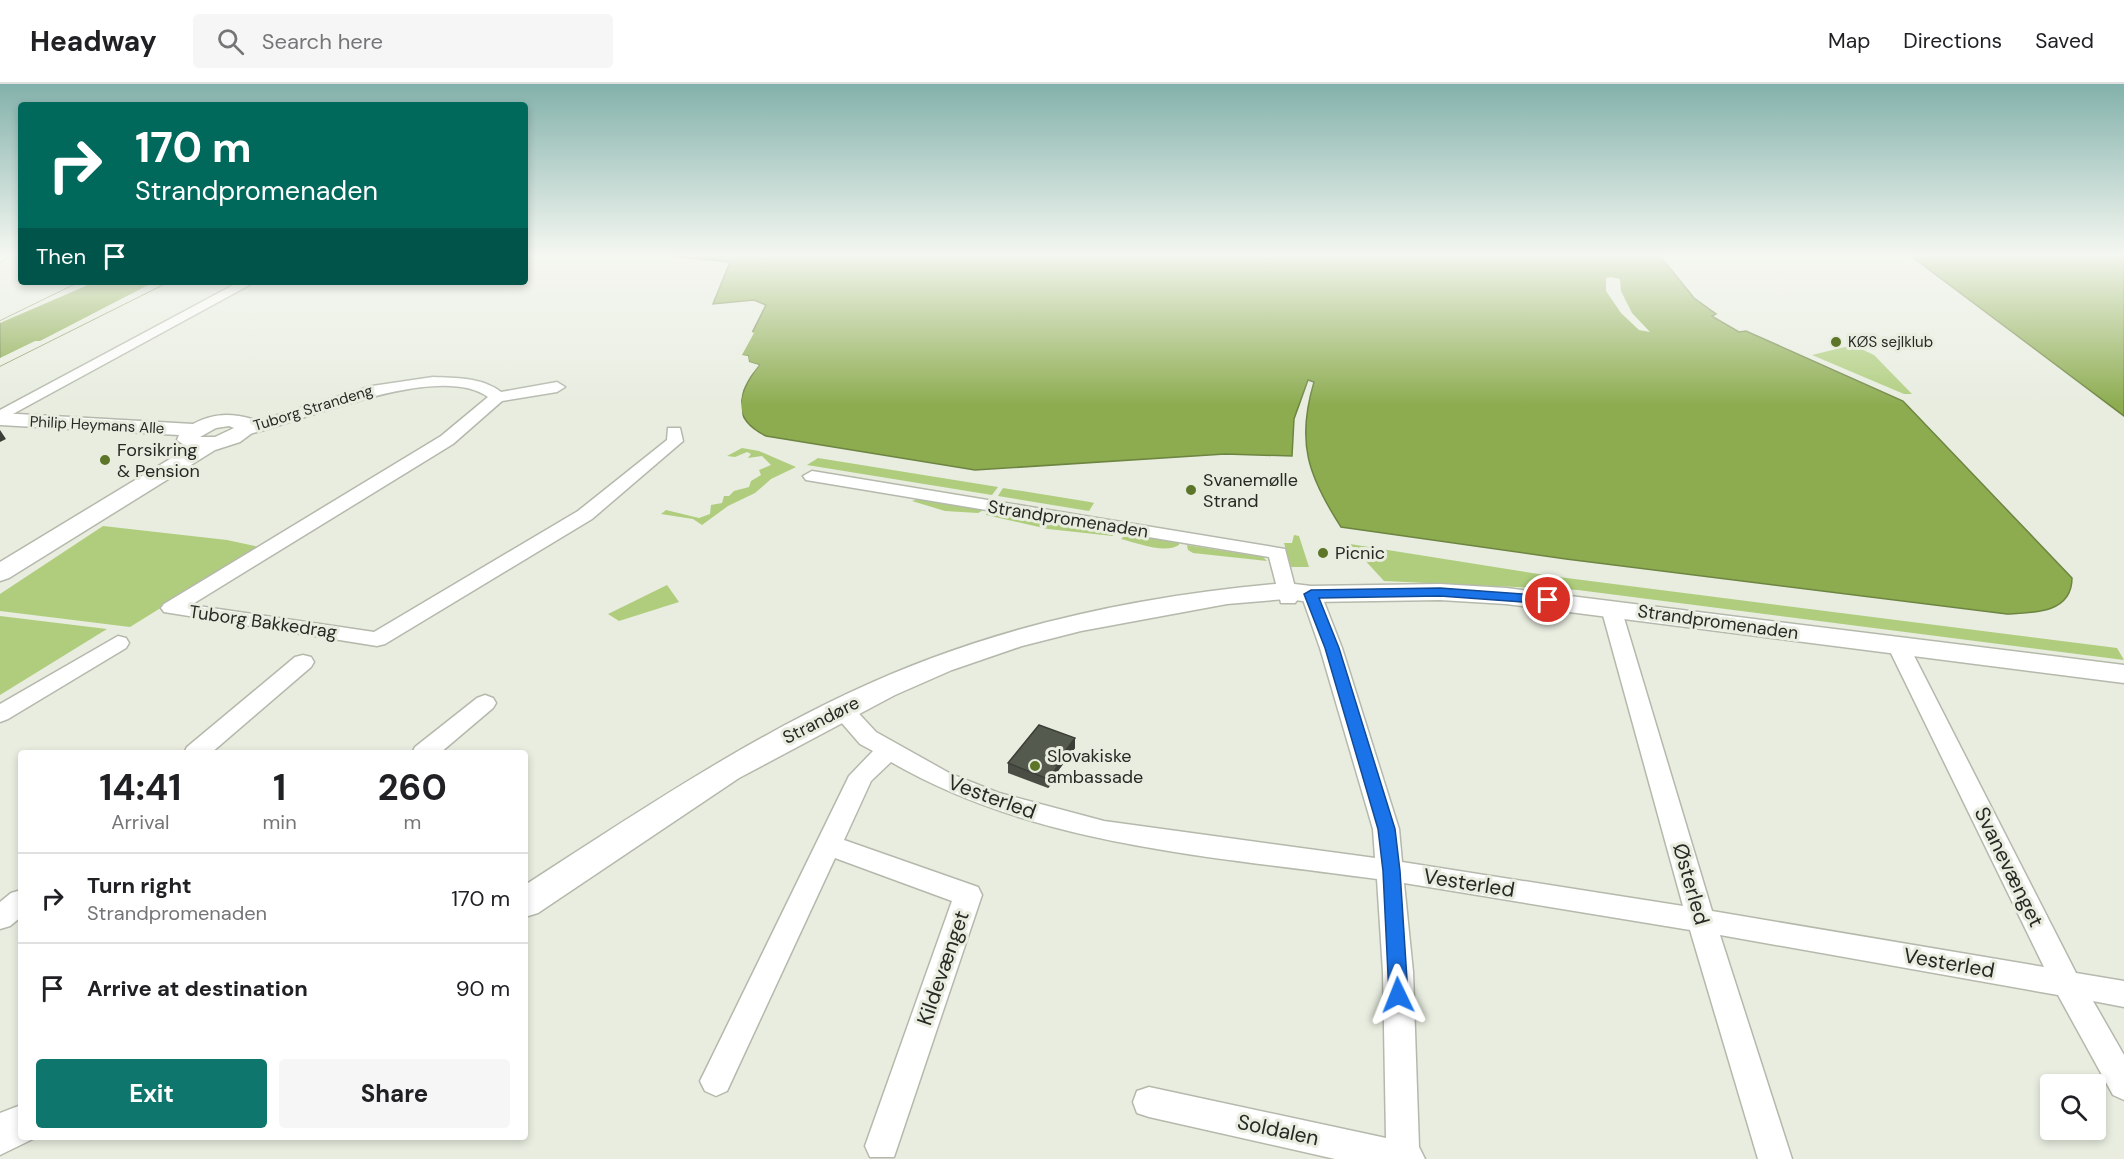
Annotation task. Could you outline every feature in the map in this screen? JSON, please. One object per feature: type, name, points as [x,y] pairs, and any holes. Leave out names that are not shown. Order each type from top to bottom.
[{"type":"street","points":[[0,418],[205,306]]},
{"type":"street","name":"Tuborg Strandeng","points":[[245,430],[276,423],[362,392],[393,385],[450,381],[480,386],[497,397]]},
{"type":"street","points":[[497,397],[556,387]]},
{"type":"street","name":"Tuborg Bakkedrag","points":[[497,397],[447,440],[171,608],[377,639],[585,515],[675,441],[674,431]]},
{"type":"street","name":"Philip Heymans Alle","points":[[0,418],[198,439]]},
{"type":"street","points":[[0,556],[198,439],[232,437],[245,430]]},
{"type":"street","points":[[0,573],[198,439]]},
{"type":"street","name":"Strandpromenaden","points":[[812,476],[1278,553],[1295,594],[1440,592],[1506,596],[2124,674]]},
{"type":"street","points":[[1295,594],[1332,648],[1380,808],[1392,871],[1404,1159]]},
{"type":"street","name":"Strandøre","points":[[528,901],[728,770],[842,709],[942,664],[1012,640],[1080,623],[1149,610],[1295,594]]},
{"type":"street","name":"Østerled","points":[[1611,608],[1701,920],[1775,1159]]},
{"type":"street","points":[[0,714],[117,643]]},
{"type":"street","name":"Svanevænget","points":[[1899,646],[2067,984],[2124,1085]]},
{"type":"street","points":[[200,750],[303,662]]},
{"type":"street","points":[[428,750],[485,703]]},
{"type":"street","name":"Vesterled","points":[[842,709],[868,738],[942,780],[982,796],[1073,823],[1191,844],[1392,871],[1701,920],[2124,994]]},
{"type":"street","points":[[716,1081],[830,846],[861,776],[888,751]]},
{"type":"street","name":"Kildevænget","points":[[830,846],[968,895],[882,1146]]},
{"type":"street","points":[[0,918],[18,903]]},
{"type":"street","name":"Soldalen","points":[[1149,1102],[1404,1159]]},
{"type":"street","points":[[0,1135],[18,1126]]},
{"type":"shaded area","points":[[30,306],[120,306],[0,366],[0,321]]},
{"type":"shaded area","points":[[765,306],[1705,306],[1716,314],[1712,316],[1739,332],[1746,331],[1903,401],[2072,578],[2070,590],[2059,605],[2050,609],[2007,614],[1566,559],[1341,527],[1320,491],[1308,458],[1306,423],[1314,382],[1308,380],[1294,419],[1292,456],[1225,454],[975,470],[766,436],[754,429],[742,413],[742,395],[759,365],[749,362],[748,356],[741,355]]},
{"type":"shaded area","points":[[1978,306],[2124,306],[2124,416]]},
{"type":"shaded area","points":[[1853,345],[1874,355],[1912,394],[1904,394],[1812,355]]},
{"type":"shaded area","points":[[742,448],[759,451],[796,467],[771,479],[755,493],[728,506],[702,525],[693,519],[661,514],[666,510],[699,518],[710,514],[711,505],[722,503],[724,496],[749,487],[751,481],[761,475],[759,470],[771,465],[762,456],[748,458],[751,454],[747,452],[735,457],[727,456]]},
{"type":"shaded area","points":[[818,458],[998,487],[992,495],[807,465]]},
{"type":"shaded area","points":[[1003,488],[1094,503],[1089,511],[998,496]]},
{"type":"shaded area","points":[[918,499],[982,511],[978,513],[945,511],[912,501]]},
{"type":"shaded area","points":[[988,511],[1111,532],[1113,536],[1048,529],[986,515]]},
{"type":"shaded area","points":[[103,526],[227,540],[259,547],[130,627],[0,611],[0,594]]},
{"type":"shaded area","points":[[1126,534],[1179,543],[1179,545],[1166,548],[1151,547],[1121,539]]},
{"type":"shaded area","points":[[1294,535],[1299,536],[1309,567],[1291,567],[1284,543],[1292,543]]},
{"type":"shaded area","points":[[1350,544],[1551,576],[2117,648],[2124,660],[1578,590],[1384,581]]},
{"type":"shaded area","points":[[1187,545],[1263,557],[1267,561],[1193,553],[1188,550]]},
{"type":"shaded area","points":[[667,585],[679,602],[619,621],[608,614]]},
{"type":"shaded area","points":[[0,616],[107,629],[0,695]]},
{"type":"pier","points":[[30,306],[39,306],[0,323]]},
{"type":"pier","points":[[107,306],[120,306],[0,366],[0,358],[35,341],[40,341]]},
{"type":"pier","points":[[1616,306],[1629,306],[1650,332],[1639,330]]},
{"type":"pier","points":[[750,331],[754,333],[742,355],[748,356],[749,362],[759,365],[744,384],[741,401],[743,421],[740,421],[738,401],[741,383],[754,366],[747,364],[745,359],[738,355]]},
{"type":"building","name":"Slovakiske ambassade","points":[[1039,725],[1075,738],[1055,765],[1058,766],[1048,779],[1008,763]]},
{"type":"place","name":"KØS sejlklub","points":[[1836,342]]},
{"type":"place","name":"Forsikring & Pension","points":[[105,460]]},
{"type":"place","name":"Svanemølle Strand","points":[[1191,490]]},
{"type":"place","name":"Picnic","points":[[1323,553]]},
{"type":"place","name":"Slovakiske ambassade","points":[[1035,766]]},
{"type":"route","points":[[1398,995],[1392,871],[1386,829],[1332,648],[1311,594],[1440,592],[1548,600]]}]
